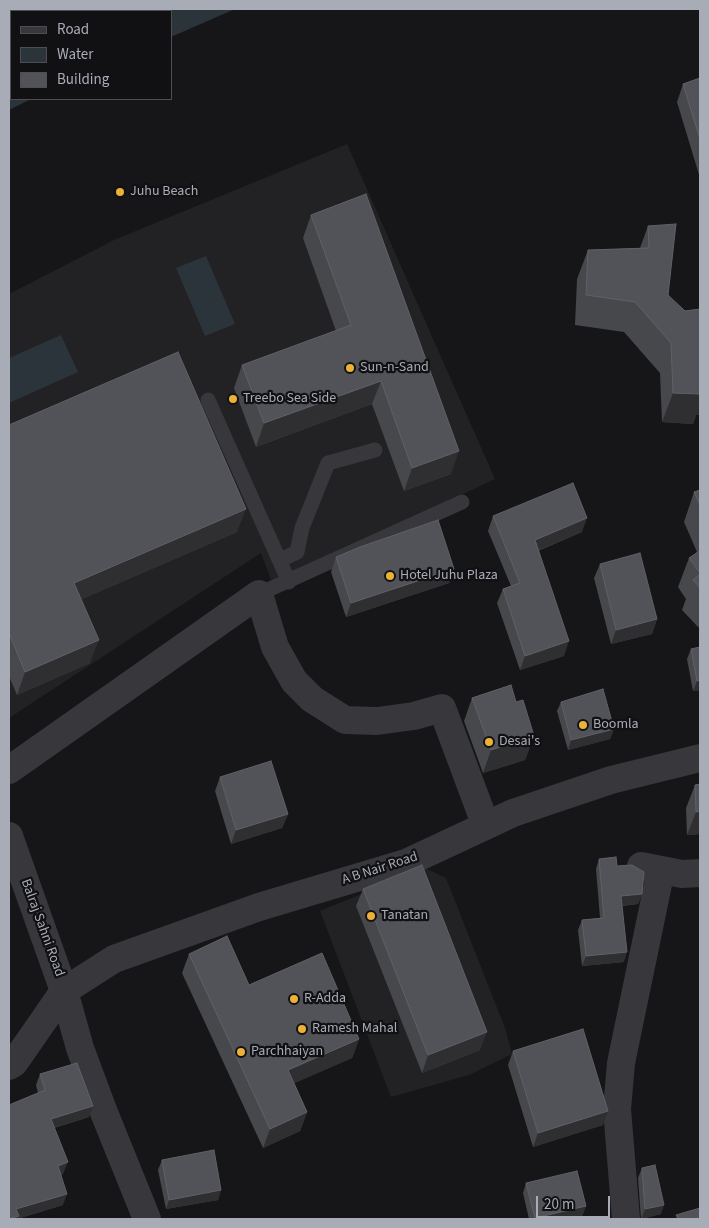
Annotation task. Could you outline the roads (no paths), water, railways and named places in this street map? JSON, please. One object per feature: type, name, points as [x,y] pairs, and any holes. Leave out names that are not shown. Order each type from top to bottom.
[{"type":"street","points":[[9,770],[259,594],[275,647],[294,681],[312,699],[344,720],[378,721],[414,716],[442,708],[486,826]]},
{"type":"street","name":"A B Nair Road","points":[[64,991],[114,959],[259,907],[406,863],[513,813],[611,780],[700,758]]},
{"type":"street","name":"Balraj Sahni Road","points":[[9,836],[64,991],[80,1048],[147,1219]]},
{"type":"street","points":[[626,1219],[616,1109],[651,868],[682,874],[700,873]]},
{"type":"street","points":[[9,1066],[14,1064],[64,991]]},
{"type":"lane","points":[[208,400],[281,560],[289,582]]},
{"type":"lane","points":[[281,560],[297,552],[302,528],[328,463],[375,450]]},
{"type":"lane","points":[[259,594],[462,502]]},
{"type":"water","points":[[9,9],[235,9],[172,37],[172,10],[10,10],[10,100],[29,100],[9,110]]},
{"type":"water","points":[[206,256],[235,324],[205,336],[176,268]]},
{"type":"water","points":[[61,335],[78,372],[9,403],[9,358]]},
{"type":"place","name":"Juhu Beach","points":[[120,192]]},
{"type":"place","name":"Sun-n-Sand","points":[[350,368]]},
{"type":"place","name":"Treebo Sea Side","points":[[233,399]]},
{"type":"place","name":"Hotel Juhu Plaza","points":[[390,576]]},
{"type":"place","name":"Boomla","points":[[583,725]]},
{"type":"place","name":"Desai's","points":[[489,742]]},
{"type":"place","name":"Tanatan","points":[[371,916]]},
{"type":"place","name":"R-Adda","points":[[294,999]]},
{"type":"place","name":"Ramesh Mahal","points":[[302,1029]]},
{"type":"place","name":"Parchhaiyan","points":[[241,1052]]}]
